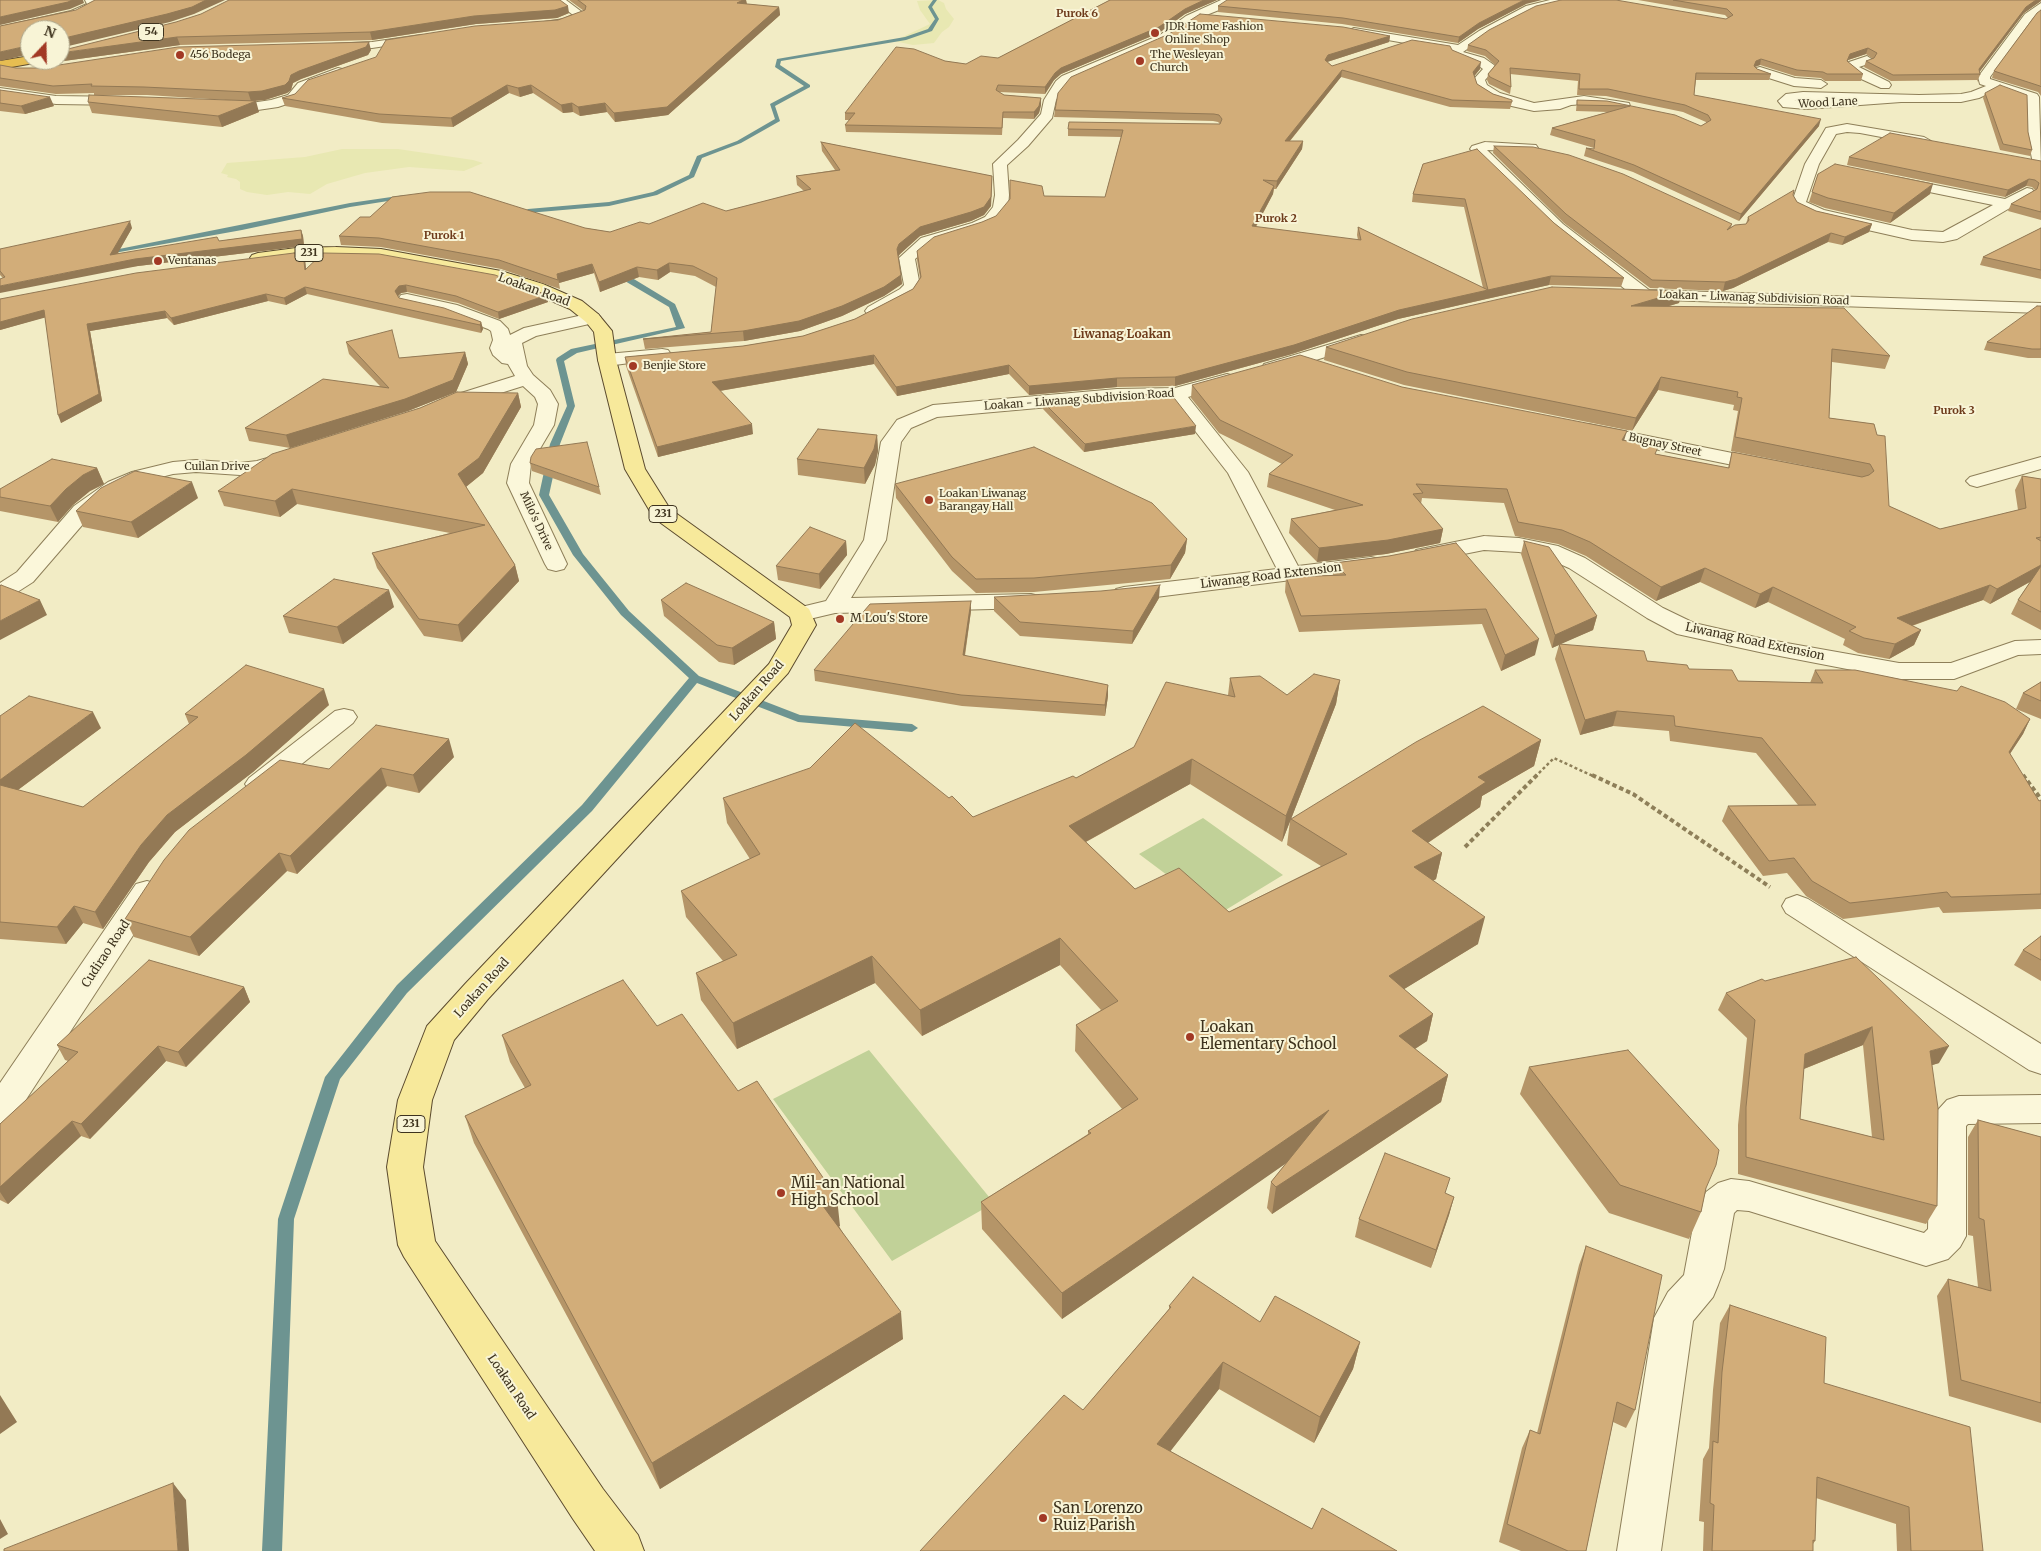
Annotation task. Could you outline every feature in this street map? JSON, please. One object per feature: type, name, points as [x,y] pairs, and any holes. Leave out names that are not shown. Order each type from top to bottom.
[{"type":"highway","points":[[0,66],[20,65]]},
{"type":"main road","name":"Loakan Road","points":[[247,260],[296,253],[336,252],[381,254],[420,260],[501,276],[538,288],[576,305],[597,325]]},
{"type":"main road","name":"231","points":[[597,325],[635,469],[662,513],[801,614]]},
{"type":"main road","name":"Loakan Road","points":[[622,1551],[588,1504],[417,1245],[405,1167],[414,1100],[440,1035],[477,991],[780,668],[804,625],[801,614]]},
{"type":"street","points":[[0,30],[74,14],[93,5],[90,0]]},
{"type":"street","points":[[533,25],[559,23],[581,15],[559,0]]},
{"type":"street","points":[[863,316],[906,293],[912,286],[907,258],[927,241],[977,226],[990,220],[1000,207],[1002,195],[1000,164],[1023,144],[1041,123],[1047,115],[1046,100],[1066,80],[1152,43],[1164,37],[1190,18],[1215,8],[1228,0]]},
{"type":"street","points":[[1342,29],[1410,42],[1455,49],[1463,48],[1477,37],[1530,8],[1564,0]]},
{"type":"street","points":[[2037,163],[2035,138],[2037,97],[1990,84],[1984,81],[1984,77],[2029,16],[2041,6]]},
{"type":"street","points":[[1199,15],[1224,17]]},
{"type":"street","points":[[324,47],[382,44],[432,37]]},
{"type":"street","points":[[1384,50],[1410,42]]},
{"type":"street","points":[[376,57],[382,44]]},
{"type":"street","points":[[1455,49],[1456,53],[1480,61],[1490,68],[1479,80],[1481,87],[1496,96],[1512,102],[1534,107],[1560,105],[1569,101],[1584,100],[1640,109]]},
{"type":"street","points":[[1760,71],[1803,83],[1890,85],[1853,68],[1853,65],[1867,60]]},
{"type":"street","points":[[203,105],[251,107],[273,104],[292,98],[302,86],[350,68]]},
{"type":"street","points":[[1968,84],[1990,84]]},
{"type":"street","name":"Wood Lane","points":[[1899,99],[1806,105],[1788,104],[1784,101],[1790,97],[1803,96],[1899,99],[1961,98],[1975,96],[1990,84]]},
{"type":"street","points":[[0,92],[56,100],[138,101]]},
{"type":"street","points":[[1041,123],[1060,123]]},
{"type":"street","points":[[1936,144],[1860,129],[1836,128],[1831,131],[1812,164],[1798,202],[1800,206],[1819,214],[1912,235],[1934,238],[1951,236],[2004,203],[2027,192]]},
{"type":"street","points":[[1548,152],[1532,148],[1485,146],[1476,150],[1500,169],[1558,227],[1645,295]]},
{"type":"street","points":[[1812,164],[1832,168]]},
{"type":"street","points":[[1880,178],[2004,203]]},
{"type":"street","name":"Loakan - Liwanag Subdivision Road","points":[[1616,294],[2041,308]]},
{"type":"street","name":"Milo's Drive","points":[[407,299],[451,309],[494,325],[499,329],[502,340],[499,348],[502,356],[522,372],[543,394],[548,404],[548,411],[544,425],[521,464],[518,483],[556,564]]},
{"type":"street","points":[[431,411],[522,372],[512,341],[530,332],[597,325]]},
{"type":"street","name":"Loakan - Liwanag Subdivision Road","points":[[835,606],[855,570],[875,540],[891,442],[904,424],[933,411],[1099,396],[1176,394],[1300,360],[1376,335]]},
{"type":"street","points":[[606,358],[677,353]]},
{"type":"street","points":[[1300,360],[1327,368]]},
{"type":"street","points":[[1176,394],[1238,472],[1291,574]]},
{"type":"street","name":"Bugnay Street","points":[[1567,426],[1783,469]]},
{"type":"street","name":"Cuilan Drive","points":[[0,593],[25,577],[82,511],[99,497],[131,479],[173,468],[196,466],[240,469],[259,467],[305,452]]},
{"type":"street","points":[[1977,481],[2041,463]]},
{"type":"street","name":"Liwanag Road Extension","points":[[1100,596],[1399,560],[1484,543],[1519,545],[1550,551],[1577,563],[1655,613],[1686,629],[1764,646],[1899,670],[1954,671],[2015,648],[2041,647]]},
{"type":"street","points":[[801,614],[835,606],[1053,599]]},
{"type":"street","points":[[240,798],[344,717]]},
{"type":"street","name":"Cudirao Road","points":[[0,1111],[161,870]]},
{"type":"street","points":[[1797,906],[2041,1061]]},
{"type":"street","points":[[1639,1551],[1674,1318],[1682,1304],[1699,1285],[1706,1269],[1714,1216],[1719,1203],[1731,1194],[1748,1196],[1926,1250],[1935,1247],[1947,1236],[1948,1122],[1959,1110],[2041,1110]]},
{"type":"path","points":[[1465,847],[1554,758],[1633,794],[1797,906]]},
{"type":"path","points":[[2023,775],[2041,799]]},
{"type":"green space","points":[[938,0],[944,3],[954,19],[934,43],[913,45],[894,41],[930,24],[920,10],[917,1]]},
{"type":"green space","points":[[342,149],[398,149],[483,163],[464,171],[409,167],[365,173],[327,184],[310,194],[288,192],[267,195],[247,192],[240,189],[240,182],[236,179],[221,173],[227,163],[305,157]]},
{"type":"green space","points":[[1203,818],[1283,875],[1219,914],[1139,854]]},
{"type":"green space","points":[[869,1050],[994,1203],[892,1261],[773,1099]]},
{"type":"building","points":[[0,0],[72,0],[0,17]]},
{"type":"building","points":[[95,0],[206,0],[192,7],[167,14],[70,37],[70,20],[28,20],[76,10]]},
{"type":"building","points":[[229,0],[560,0],[568,6],[555,10],[474,16],[370,32],[177,37],[70,52],[70,48],[201,14]]},
{"type":"building","points":[[578,0],[743,0],[737,3],[779,7],[667,107],[614,113],[605,103],[578,107],[572,103],[561,105],[531,85],[518,88],[507,85],[451,118],[379,114],[282,98],[295,94],[308,80],[376,57],[386,40],[475,26],[558,20],[585,10],[586,6]]},
{"type":"building","points":[[1110,0],[1204,0],[1185,9],[1159,27],[1061,68],[1045,87],[998,85],[996,90],[1004,95],[1041,98],[1039,106],[1034,112],[1003,112],[1002,128],[845,125],[855,113],[845,113],[896,47],[914,49],[945,61],[966,64],[981,56],[998,58]]},
{"type":"building","points":[[1227,0],[1524,0],[1479,23],[1459,37],[1343,18],[1218,6]]},
{"type":"building","points":[[1561,0],[1616,0],[1726,19],[1733,15],[1727,9],[1673,0],[2036,0],[2026,7],[1979,69],[1980,75],[1893,75],[1866,61],[1874,58],[1877,53],[1868,48],[1850,54],[1847,61],[1863,74],[1827,74],[1797,70],[1761,59],[1756,61],[1754,66],[1771,74],[1696,73],[1694,95],[1821,119],[1741,214],[1634,165],[1586,148],[1594,149],[1595,140],[1552,128],[1630,106],[1577,105],[1577,100],[1607,101],[1675,115],[1701,126],[1711,120],[1708,115],[1685,105],[1608,89],[1579,89],[1580,74],[1510,68],[1511,87],[1490,77],[1488,74],[1499,61],[1486,50],[1468,45],[1489,30],[1536,6]]},
{"type":"building","points":[[2041,10],[2041,87],[1994,71],[2037,13]]},
{"type":"building","points":[[1200,14],[1343,27],[1390,36],[1328,55],[1325,60],[1332,66],[1412,40],[1450,46],[1452,50],[1481,62],[1473,72],[1477,84],[1493,94],[1512,100],[1512,102],[1452,100],[1342,70],[1285,141],[1303,141],[1277,181],[1263,180],[1274,186],[1252,226],[1361,240],[1358,227],[1488,290],[1399,310],[1294,345],[1175,377],[1117,378],[1029,386],[1009,365],[896,387],[874,355],[712,382],[752,424],[657,447],[625,357],[743,346],[803,336],[855,319],[913,289],[921,277],[917,251],[934,237],[996,216],[1010,199],[1010,180],[1042,186],[1044,196],[1105,197],[1123,130],[1068,129],[1069,122],[1220,124],[1222,119],[1219,115],[1214,114],[1055,110],[1058,93],[1071,77],[1169,34]]},
{"type":"building","points":[[20,22],[20,48],[0,52],[0,26]]},
{"type":"building","points":[[369,42],[366,47],[291,75],[285,85],[262,91],[91,86],[92,84],[53,86],[0,78],[0,65],[20,68],[20,70],[70,70],[70,63],[178,47]]},
{"type":"building","points":[[2000,85],[2027,95],[2028,132],[2032,150],[2003,144],[1985,93]]},
{"type":"building","points":[[0,90],[50,97],[21,106],[0,103]]},
{"type":"building","points":[[89,95],[256,101],[218,116],[88,102]]},
{"type":"building","points":[[1890,133],[2041,161],[2041,212],[2011,204],[2037,189],[2039,183],[2035,180],[2029,179],[2008,190],[1849,157]]},
{"type":"building","points":[[821,142],[992,176],[991,197],[984,207],[920,227],[899,244],[897,249],[901,275],[884,287],[842,306],[799,321],[743,331],[643,339],[711,332],[717,278],[693,266],[669,263],[657,270],[637,267],[599,282],[592,264],[557,274],[558,280],[499,260],[379,238],[339,236],[360,217],[370,217],[392,197],[430,192],[470,192],[585,228],[610,232],[640,222],[649,224],[703,203],[726,211],[811,189],[796,176],[840,170]]},
{"type":"building","points":[[1494,146],[1533,147],[1569,155],[1623,174],[1732,224],[1727,230],[1735,225],[1746,224],[1749,220],[1748,217],[1794,190],[1793,195],[1797,202],[1816,211],[1872,224],[1845,237],[1831,233],[1736,279],[1725,282],[1652,280],[1566,214]]},
{"type":"building","points":[[1477,149],[1554,223],[1624,278],[1551,276],[1488,290],[1465,199],[1413,194],[1423,164]]},
{"type":"building","points":[[1835,164],[1933,184],[1894,213],[1828,198],[1812,192],[1818,174]]},
{"type":"building","points":[[130,221],[110,255],[217,237],[219,241],[301,230],[302,239],[135,259],[0,286],[0,279],[5,277],[0,271],[0,249]]},
{"type":"building","points":[[2041,228],[2041,270],[1983,257]]},
{"type":"building","points":[[303,253],[305,270],[323,253],[379,254],[495,275],[547,295],[498,312],[456,296],[406,285],[399,286],[395,291],[399,298],[444,308],[481,322],[480,325],[305,287],[284,298],[266,294],[171,318],[165,311],[87,324],[99,394],[58,415],[44,310],[0,322],[0,299],[136,273]]},
{"type":"building","points":[[1552,287],[1682,291],[1631,306],[1844,308],[1890,356],[1832,349],[1829,418],[1874,424],[1877,435],[1885,436],[1889,506],[1940,529],[2026,508],[2022,476],[2041,479],[2041,537],[2036,538],[2041,541],[2041,565],[1997,589],[1990,585],[1897,618],[1921,630],[1895,644],[1864,638],[1849,631],[1856,627],[1773,587],[1760,594],[1705,568],[1661,587],[1590,542],[1562,530],[1518,522],[1507,489],[1416,484],[1423,493],[1413,494],[1443,529],[1388,540],[1319,548],[1291,519],[1363,505],[1269,474],[1293,455],[1220,420],[1192,385],[1300,355],[1402,387],[1627,431],[1622,440],[1658,447],[1655,454],[1729,468],[1732,452],[1862,477],[1874,471],[1870,464],[1735,437],[1742,398],[1737,397],[1738,392],[1661,377],[1636,418],[1407,372],[1326,347],[1412,319]]},
{"type":"building","points":[[2037,306],[2041,306],[2041,349],[1987,342]]},
{"type":"building","points":[[392,330],[399,358],[465,352],[453,380],[405,399],[286,435],[245,428],[323,379],[389,388],[346,342]]},
{"type":"building","points":[[457,392],[518,393],[479,458],[458,474],[515,565],[458,625],[419,619],[372,553],[485,525],[292,489],[275,501],[218,491],[272,454],[420,408]]},
{"type":"building","points":[[1171,394],[1196,426],[1085,444],[1043,402],[1117,395]]},
{"type":"building","points":[[818,429],[877,435],[874,449],[864,468],[797,459]]},
{"type":"building","points":[[587,442],[599,487],[530,463],[536,449]]},
{"type":"building","points":[[1034,447],[1152,503],[1187,539],[1171,565],[1034,578],[976,579],[952,557],[895,484]]},
{"type":"building","points":[[52,459],[97,468],[83,475],[50,506],[0,497],[0,489]]},
{"type":"building","points":[[135,471],[192,482],[131,522],[76,511],[101,488]]},
{"type":"building","points":[[810,527],[846,541],[819,574],[776,566]]},
{"type":"building","points":[[1524,541],[1549,547],[1597,616],[1555,635]]},
{"type":"building","points":[[1456,543],[1539,639],[1505,655],[1486,609],[1301,616],[1286,577],[1346,575],[1334,563],[1389,556]]},
{"type":"building","points":[[2041,566],[2041,612],[2018,600]]},
{"type":"building","points":[[334,579],[389,590],[337,627],[283,616]]},
{"type":"building","points":[[686,583],[774,622],[732,648],[717,645],[661,600]]},
{"type":"building","points":[[1,585],[40,600],[0,621]]},
{"type":"building","points":[[1160,585],[1133,631],[1020,622],[994,597],[1101,591]]},
{"type":"building","points":[[971,601],[963,655],[1108,685],[1105,705],[961,695],[814,670],[870,604]]},
{"type":"building","points":[[1559,644],[1644,651],[1647,661],[1687,665],[1689,669],[1732,670],[1738,681],[1823,683],[1815,670],[1855,670],[1957,691],[1961,686],[2005,702],[2030,719],[2009,752],[2039,801],[2041,800],[2041,894],[1951,897],[1947,892],[1850,903],[1812,881],[1794,858],[1769,861],[1728,806],[1816,805],[1762,738],[1675,726],[1674,716],[1617,711],[1585,720]]},
{"type":"building","points":[[246,665],[324,689],[246,755],[167,815],[141,845],[95,912],[74,906],[57,927],[0,922],[0,785],[83,807],[198,717],[185,714]]},
{"type":"building","name":"Loakan Elementary School","points":[[1314,674],[1340,680],[1286,816],[1192,759],[1069,826],[1135,889],[1179,868],[1229,912],[1347,854],[1291,819],[1416,742],[1483,706],[1541,740],[1478,777],[1486,782],[1412,831],[1442,853],[1414,867],[1485,917],[1389,976],[1433,1014],[1399,1036],[1448,1075],[1276,1187],[1271,1182],[1329,1110],[1062,1293],[981,1202],[1091,1133],[1088,1131],[1138,1099],[1076,1025],[1118,1001],[1060,938],[920,1010],[872,956],[733,1023],[696,973],[737,955],[681,891],[760,854],[723,798],[810,768],[855,723],[949,798],[952,796],[973,817],[1073,776],[1076,778],[1134,747],[1166,682],[1235,697],[1230,678],[1260,676],[1287,695]]},
{"type":"building","points":[[2041,682],[2041,701],[2023,693]]},
{"type":"building","points":[[29,696],[93,712],[0,780],[0,716]]},
{"type":"building","points":[[376,725],[449,739],[413,775],[381,768],[290,856],[279,853],[190,937],[125,919],[164,860],[189,830],[280,760],[329,769]]},
{"type":"building","points":[[2041,936],[2041,960],[2023,950]]},
{"type":"building","points":[[1856,957],[1949,1046],[1930,1051],[1938,1108],[1937,1206],[1746,1157],[1746,1107],[1755,1020],[1726,993],[1762,979],[1765,981]],"holes":[[[1872,1027],[1884,1140],[1800,1119],[1805,1054]]]},
{"type":"building","points":[[149,960],[244,987],[178,1052],[158,1046],[81,1124],[72,1121],[0,1187],[0,1124],[78,1052],[57,1045]]},
{"type":"building","name":"Mil-an National High School","points":[[623,980],[657,1026],[682,1014],[738,1091],[757,1081],[837,1198],[823,1206],[901,1312],[652,1463],[465,1116],[531,1085],[502,1035]]},
{"type":"building","points":[[1628,1050],[1719,1150],[1716,1165],[1706,1188],[1701,1212],[1620,1185],[1529,1067]]},
{"type":"building","points":[[1978,1120],[2041,1137],[2041,1403],[1961,1380],[1948,1279],[1991,1291],[1984,1220],[1979,1218]]},
{"type":"building","points":[[1385,1153],[1450,1178],[1445,1193],[1454,1197],[1436,1250],[1359,1219]]},
{"type":"building","points":[[1586,1246],[1662,1275],[1635,1410],[1617,1402],[1586,1551],[1568,1551],[1507,1524],[1530,1430],[1540,1434]]},
{"type":"building","points":[[1193,1277],[1260,1322],[1275,1296],[1360,1342],[1320,1417],[1223,1362],[1157,1444],[1312,1529],[1322,1508],[1397,1551],[920,1551],[1064,1395],[1083,1410],[1171,1307],[1169,1306]]},
{"type":"building","points":[[1730,1305],[1826,1337],[1824,1383],[1970,1427],[1983,1551],[1911,1551],[1909,1507],[1817,1477],[1813,1551],[1712,1551],[1714,1505],[1710,1503],[1713,1441],[1718,1443],[1722,1372]]},
{"type":"building","points":[[173,1483],[178,1551],[4,1551],[4,1549]]},
{"type":"waterway","points":[[528,211],[609,204],[655,194],[692,176],[699,157],[739,142],[778,120],[772,105],[808,86],[777,66],[779,60],[906,38],[930,30],[937,19],[930,7],[935,0]]},
{"type":"waterway","points":[[103,253],[242,228],[350,205],[405,197]]},
{"type":"waterway","points":[[616,272],[672,306],[681,328],[574,351],[560,360],[571,406],[555,444],[544,495],[578,555],[625,613],[695,678]]},
{"type":"waterway","points":[[272,1551],[286,1219],[333,1077],[402,989],[587,808],[695,678]]},
{"type":"waterway","points":[[695,678],[798,718],[912,728]]},
{"type":"place","name":"JDR Home Fashion Online Shop","points":[[1155,33]]},
{"type":"place","name":"456 Bodega","points":[[180,55]]},
{"type":"place","name":"The Wesleyan Church","points":[[1140,61]]},
{"type":"place","name":"Ventanas","points":[[158,261]]},
{"type":"place","name":"Benjie Store","points":[[633,366]]},
{"type":"place","name":"Loakan Liwanag Barangay Hall","points":[[929,500]]},
{"type":"place","name":"M Lou's Store","points":[[840,619]]},
{"type":"place","name":"Loakan Elementary School","points":[[1190,1037]]},
{"type":"place","name":"Mil-an National High School","points":[[781,1193]]},
{"type":"place","name":"San Lorenzo Ruiz Parish","points":[[1043,1518]]},
{"type":"district","name":"Purok 6","points":[[1077,14]]},
{"type":"district","name":"Purok 2","points":[[1276,219]]},
{"type":"district","name":"Purok 1","points":[[444,236]]},
{"type":"district","name":"Liwanag Loakan","points":[[1122,335]]},
{"type":"district","name":"Purok 3","points":[[1954,411]]}]
